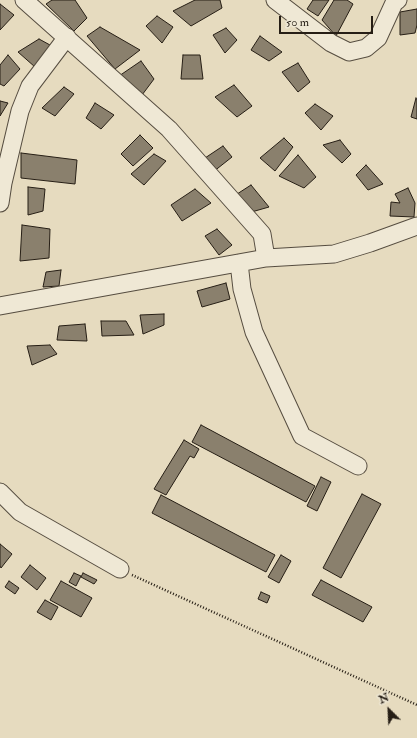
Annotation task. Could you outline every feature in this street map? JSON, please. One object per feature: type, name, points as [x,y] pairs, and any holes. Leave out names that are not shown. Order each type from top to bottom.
[{"type":"street","points":[[24,0],[169,128],[262,234],[266,258]]},
{"type":"street","points":[[275,0],[331,43],[349,52],[366,48],[378,38],[394,3],[398,0]]},
{"type":"street","points":[[0,203],[2,183],[20,111],[30,86],[67,37]]},
{"type":"street","points":[[0,306],[266,258],[334,254],[417,226]]},
{"type":"street","points":[[239,263],[242,289],[254,332],[302,436],[358,466]]},
{"type":"street","points":[[0,492],[20,512],[120,569]]},
{"type":"path","points":[[120,569],[417,705]]},
{"type":"building","points":[[52,0],[75,0],[87,18],[74,31],[46,4]]},
{"type":"building","points":[[195,0],[220,0],[222,8],[191,26],[173,11]]},
{"type":"building","points":[[313,0],[329,0],[318,16],[307,9]]},
{"type":"building","points":[[334,0],[347,0],[353,4],[336,36],[322,20]]},
{"type":"building","points":[[0,4],[14,15],[0,30]]},
{"type":"building","points":[[417,9],[417,25],[415,33],[400,35],[400,12]]},
{"type":"building","points":[[157,16],[173,27],[162,43],[146,26]]},
{"type":"building","points":[[100,27],[140,50],[115,69],[87,36]]},
{"type":"building","points":[[226,28],[237,40],[225,53],[213,35]]},
{"type":"building","points":[[260,36],[282,52],[269,61],[251,50]]},
{"type":"building","points":[[39,39],[50,45],[35,67],[18,52]]},
{"type":"building","points":[[8,55],[20,69],[4,86],[0,84],[0,65]]},
{"type":"building","points":[[183,55],[200,55],[203,79],[181,79]]},
{"type":"building","points":[[141,61],[154,79],[142,95],[119,76]]},
{"type":"building","points":[[298,63],[310,82],[298,92],[282,72]]},
{"type":"building","points":[[234,85],[252,106],[237,117],[215,97]]},
{"type":"building","points":[[64,87],[74,94],[55,116],[42,108]]},
{"type":"building","points":[[416,98],[417,100],[417,119],[411,117]]},
{"type":"building","points":[[0,101],[8,103],[0,116]]},
{"type":"building","points":[[95,103],[114,115],[101,129],[86,118]]},
{"type":"building","points":[[315,104],[333,116],[321,130],[305,113]]},
{"type":"building","points":[[140,135],[153,148],[133,166],[121,154]]},
{"type":"building","points":[[284,138],[293,147],[275,171],[260,158]]},
{"type":"building","points":[[340,140],[351,154],[342,163],[323,145]]},
{"type":"building","points":[[223,146],[232,157],[213,172],[202,160]]},
{"type":"building","points":[[21,153],[77,160],[75,184],[21,178]]},
{"type":"building","points":[[154,154],[166,161],[144,185],[131,174]]},
{"type":"building","points":[[298,155],[316,177],[304,188],[279,176]]},
{"type":"building","points":[[366,165],[383,184],[368,190],[356,175]]},
{"type":"building","points":[[251,185],[269,207],[248,213],[234,196]]},
{"type":"building","points":[[28,187],[45,189],[43,211],[28,215]]},
{"type":"building","points":[[408,188],[415,203],[414,217],[390,216],[391,202],[400,203],[395,194]]},
{"type":"building","points":[[195,189],[211,203],[182,221],[171,205]]},
{"type":"building","points":[[22,225],[50,229],[49,258],[20,261]]},
{"type":"building","points":[[217,229],[232,245],[219,255],[205,236]]},
{"type":"building","points":[[61,270],[59,286],[43,287],[46,272]]},
{"type":"building","points":[[226,283],[230,299],[202,307],[197,291]]},
{"type":"building","points":[[164,314],[164,325],[143,334],[140,315]]},
{"type":"building","points":[[101,321],[126,321],[134,335],[102,336]]},
{"type":"building","points":[[85,324],[87,341],[57,340],[59,326]]},
{"type":"building","points":[[50,345],[57,354],[32,365],[27,346]]},
{"type":"building","points":[[201,425],[315,486],[306,502],[192,442]]},
{"type":"building","points":[[184,440],[199,449],[194,458],[190,456],[166,495],[154,489]]},
{"type":"building","points":[[321,477],[331,482],[317,511],[307,506]]},
{"type":"building","points":[[362,494],[381,504],[341,578],[323,568]]},
{"type":"building","points":[[161,495],[275,555],[266,572],[152,513]]},
{"type":"building","points":[[0,544],[12,554],[1,568],[0,566]]},
{"type":"building","points":[[281,555],[291,561],[279,583],[268,577]]},
{"type":"building","points":[[30,565],[46,578],[37,590],[21,577]]},
{"type":"building","points":[[74,573],[81,576],[76,586],[69,582]]},
{"type":"building","points":[[83,573],[97,580],[94,584],[81,577]]},
{"type":"building","points":[[321,580],[372,607],[363,622],[312,595]]},
{"type":"building","points":[[9,581],[19,588],[15,594],[5,587]]},
{"type":"building","points":[[61,581],[92,598],[81,617],[50,600]]},
{"type":"building","points":[[261,592],[270,596],[267,603],[258,599]]},
{"type":"building","points":[[45,600],[58,607],[51,620],[37,612]]}]
